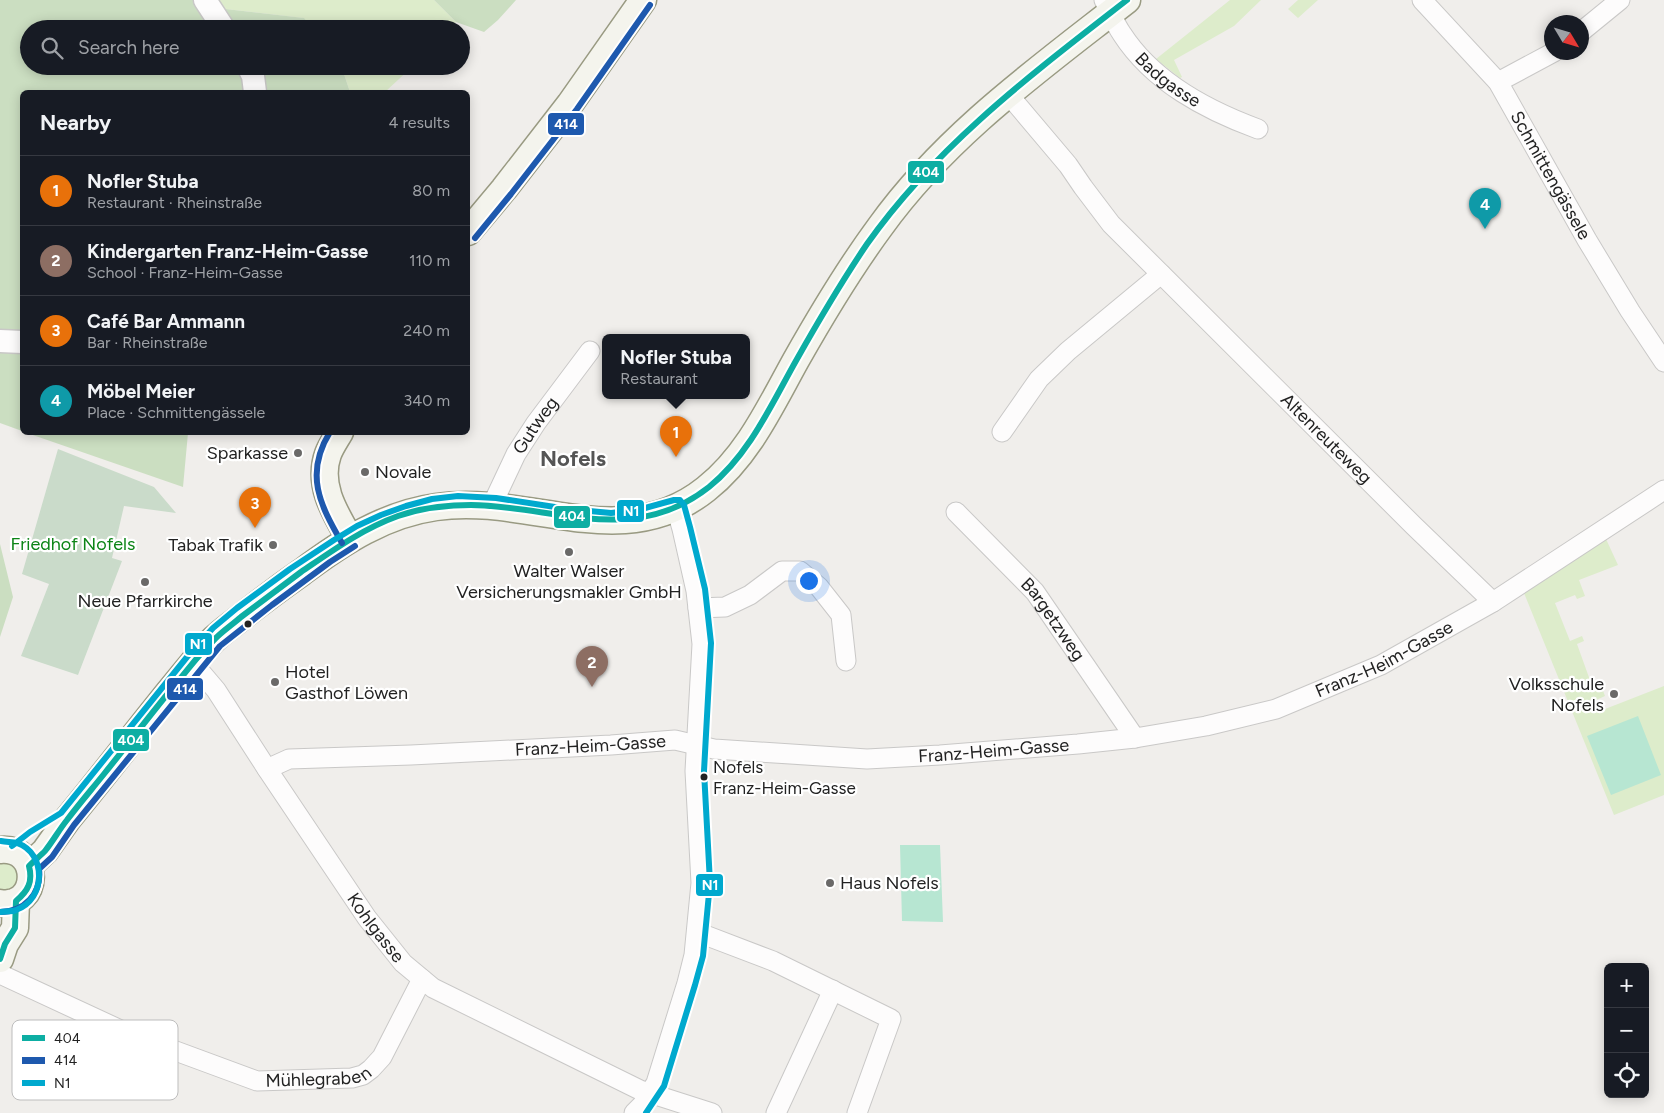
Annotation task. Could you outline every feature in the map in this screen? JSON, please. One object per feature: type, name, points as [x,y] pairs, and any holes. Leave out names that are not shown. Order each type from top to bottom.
[{"type":"main road","points":[[470,229],[570,104],[643,0]]},
{"type":"main road","points":[[3,952],[5,906],[25,894],[31,882],[32,874],[16,856],[35,839],[67,820],[193,663],[214,640],[325,555],[374,526],[412,512],[436,507],[492,505],[602,521],[634,520],[664,513],[676,508],[709,486],[734,462],[754,435],[841,282],[891,211],[941,156],[980,118],[1114,4]]},
{"type":"main road","points":[[338,435],[328,453],[324,470],[326,489],[329,501],[350,539]]},
{"type":"street","points":[[205,0],[218,20]]},
{"type":"street","name":"Schmittengässele","points":[[1422,0],[1498,82],[1587,240],[1664,362]]},
{"type":"street","points":[[1589,25],[1620,0]]},
{"type":"street","name":"Badgasse","points":[[1114,4],[1122,34],[1148,66],[1184,94],[1230,119],[1258,130]]},
{"type":"street","points":[[1498,82],[1544,57]]},
{"type":"street","points":[[252,75],[255,90]]},
{"type":"street","name":"Altenreuteweg","points":[[1008,94],[1068,165],[1111,224],[1450,562],[1493,602]]},
{"type":"street","points":[[1002,432],[1039,379],[1068,351],[1161,274]]},
{"type":"street","points":[[0,341],[20,342]]},
{"type":"street","name":"Gutweg","points":[[492,505],[516,454],[536,423],[590,351]]},
{"type":"street","name":"Franz-Heim-Gasse","points":[[267,770],[289,759],[451,753],[675,740],[714,748],[867,759],[940,755],[1135,738],[1206,726],[1276,709],[1381,666],[1493,602],[1664,490]]},
{"type":"street","points":[[634,1113],[649,1093],[660,1072],[687,983],[694,955],[701,883],[696,782],[702,644],[696,591],[676,508]]},
{"type":"street","name":"Bargetzweg","points":[[956,512],[1034,592],[1135,738]]},
{"type":"street","points":[[698,608],[725,607],[750,595],[782,571],[800,571],[819,587],[841,615],[846,660]]},
{"type":"street","name":"Kohlgasse","points":[[193,663],[216,690],[267,770],[367,918],[403,963],[433,988],[640,1090],[712,1113]]},
{"type":"street","points":[[697,932],[773,961],[891,1019],[857,1113]]},
{"type":"street","name":"Mühlegraben","points":[[0,974],[99,1020]]},
{"type":"street","name":"Mühlegraben","points":[[178,1052],[257,1081],[352,1078],[363,1075],[372,1069],[382,1057],[422,979]]},
{"type":"street","points":[[776,1113],[833,990]]},
{"type":"green space","points":[[0,0],[195,0],[217,8],[304,18],[305,20],[20,20],[20,75],[344,75],[349,90],[20,90],[20,430],[0,423]]},
{"type":"green space","points":[[212,0],[434,0],[454,20],[305,20],[303,18],[217,8]]},
{"type":"green space","points":[[434,0],[516,0],[484,32],[470,27],[470,20],[454,20]]},
{"type":"green space","points":[[1230,0],[1261,0],[1234,26],[1174,60],[1182,77],[1180,78],[1156,59]]},
{"type":"green space","points":[[1298,0],[1318,0],[1298,18],[1288,9]]},
{"type":"green space","points":[[344,75],[403,75],[387,90],[349,90]]},
{"type":"green space","points":[[33,435],[188,435],[183,487]]},
{"type":"green space","name":"Friedhof Nofels","points":[[58,449],[154,487],[176,513],[124,506],[112,558],[122,561],[78,675],[21,656],[49,584],[22,574]]},
{"type":"green space","points":[[1606,539],[1618,565],[1579,580],[1585,596],[1577,599],[1575,595],[1555,603],[1570,641],[1582,636],[1584,641],[1577,644],[1591,683],[1599,680],[1605,696],[1596,700],[1600,711],[1664,686],[1664,795],[1614,815],[1524,593]]},
{"type":"green space","points":[[0,544],[13,597],[0,637]]},
{"type":"green space","points":[[1638,716],[1661,775],[1611,795],[1587,736]]},
{"type":"green space","points":[[900,845],[940,845],[943,922],[902,921]]},
{"type":"green space","points":[[5,861],[18,868],[17,888],[0,893],[0,862]]},
{"type":"transit line","name":"404","points":[[0,959],[5,944],[15,928],[16,901],[24,894],[30,881],[29,866],[45,851],[76,808],[195,660],[223,632],[301,572],[336,548],[372,527],[407,513],[434,508],[471,505],[502,507],[593,519],[622,519],[652,515],[680,505],[709,487],[724,474],[748,444],[840,286],[867,244],[894,208],[955,143],[988,113],[1056,55],[1127,0]]},
{"type":"transit line","name":"414","points":[[475,238],[577,109],[650,5]]},
{"type":"transit line","name":"414","points":[[328,435],[322,447],[318,462],[318,489],[327,516],[342,543]]},
{"type":"transit line","name":"N1","points":[[12,846],[30,832],[61,813],[187,657],[213,628],[290,569],[357,526],[406,506],[432,499],[458,496],[496,498],[568,509],[611,513],[638,510],[680,500],[684,505],[705,589],[711,643],[704,771],[710,883],[703,956],[695,985],[664,1086],[646,1113]]},
{"type":"transit line","name":"414","points":[[0,912],[17,909],[30,900],[38,886],[39,869],[52,857],[74,825],[220,646],[330,562],[355,546]]},
{"type":"transit line","name":"N1","points":[[0,912],[14,911],[26,905],[33,897],[39,876],[34,856],[27,848],[17,843],[1,841]]},
{"type":"place","name":"Möbel Meier","points":[[1485,229]]},
{"type":"place","name":"Sparkasse","points":[[298,453]]},
{"type":"place","name":"Nofler Stuba","points":[[676,457]]},
{"type":"place","name":"Novale","points":[[365,472]]},
{"type":"place","name":"Café Bar Ammann","points":[[255,528]]},
{"type":"place","name":"Tabak Trafik","points":[[273,545]]},
{"type":"place","name":"Walter Walser Versicherungsmakler GmbH","points":[[569,552]]},
{"type":"place","name":"Neue Pfarrkirche","points":[[145,582]]},
{"type":"place","name":"Hotel Gasthof Löwen","points":[[275,682]]},
{"type":"place","name":"Kindergarten Franz-Heim-Gasse","points":[[592,687]]},
{"type":"place","name":"Volksschule Nofels","points":[[1614,694]]},
{"type":"place","name":"Nofels Franz-Heim-Gasse","points":[[704,777]]},
{"type":"place","name":"Haus Nofels","points":[[830,883]]},
{"type":"district","name":"Nofels","points":[[573,458]]}]
